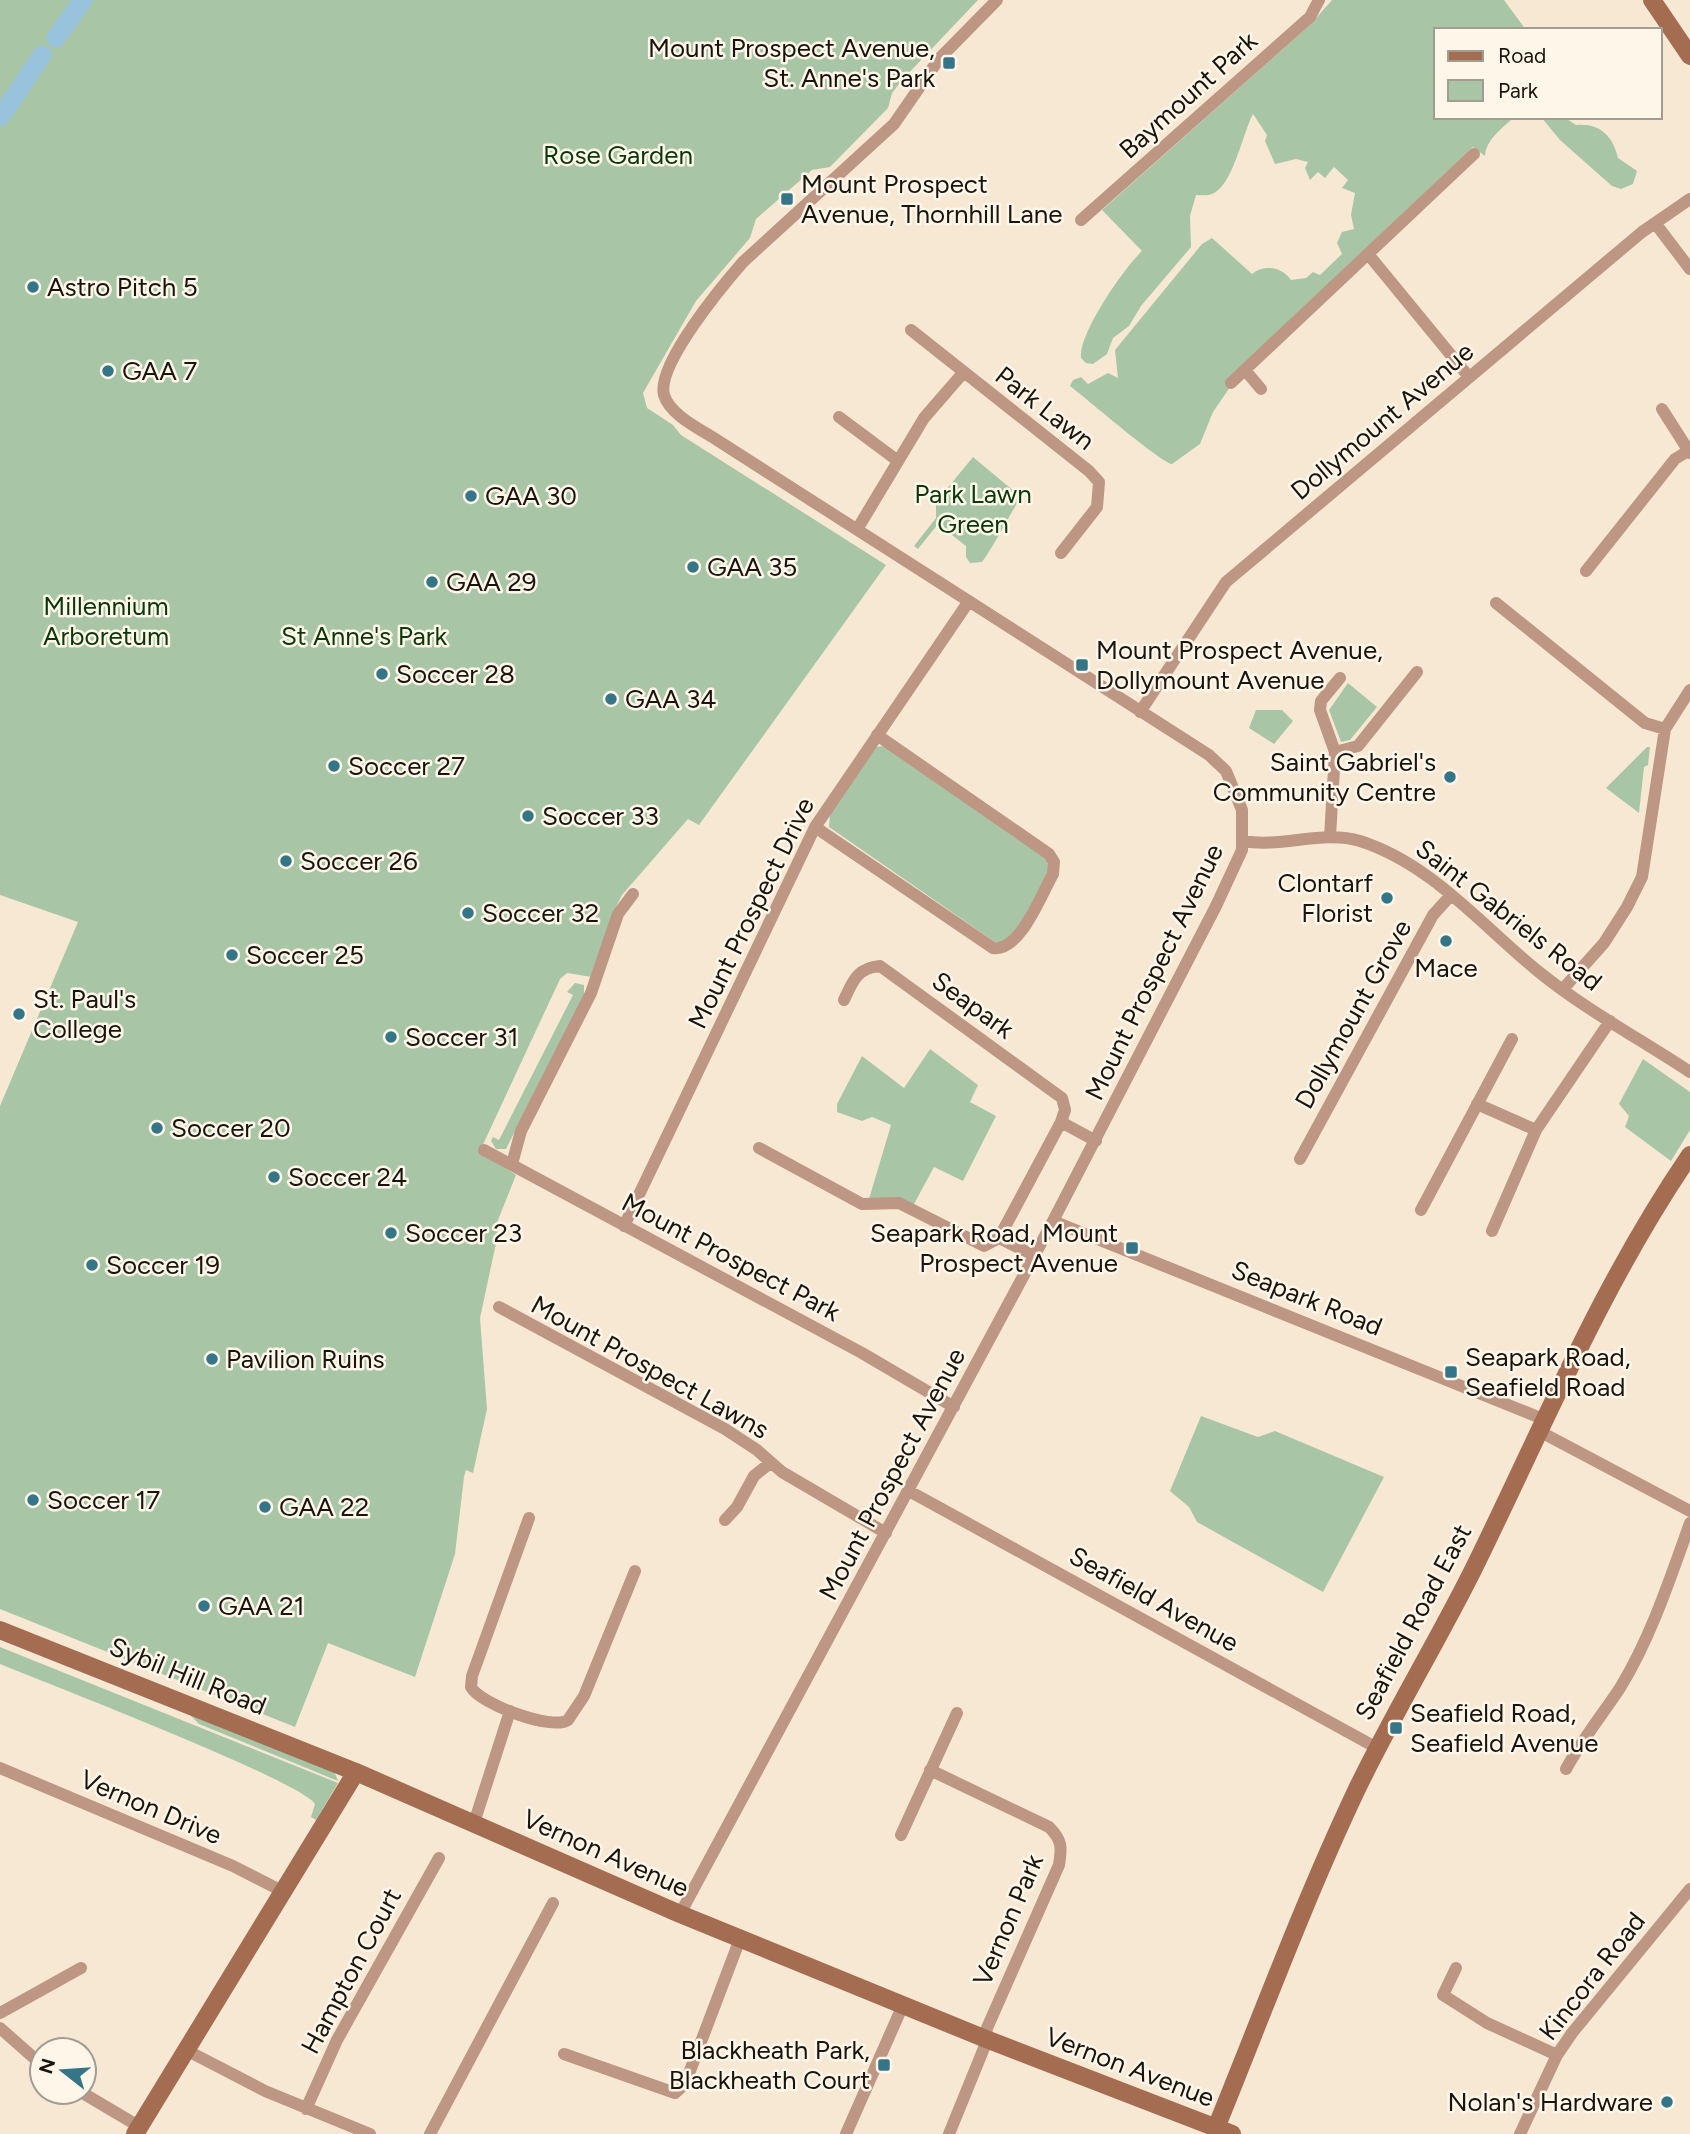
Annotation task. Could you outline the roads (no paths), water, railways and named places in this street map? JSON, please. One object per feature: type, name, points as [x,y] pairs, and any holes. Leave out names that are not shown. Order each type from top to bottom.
[{"type":"street","name":"Mount Prospect Avenue","points":[[680,1914],[1096,1141],[1216,906],[1243,841],[1242,810],[1226,771],[1209,755],[679,415],[664,396],[663,383],[687,337],[720,287],[894,124],[939,59],[997,0]]},
{"type":"street","name":"Baymount Park","points":[[1081,220],[1310,17],[1319,0]]},
{"type":"street","points":[[1652,0],[1690,57]]},
{"type":"street","points":[[1231,383],[1368,254],[1457,179],[1474,154]]},
{"type":"street","name":"Dollymount Avenue","points":[[1140,712],[1226,582],[1654,223],[1690,199]]},
{"type":"street","points":[[1654,223],[1690,269]]},
{"type":"street","points":[[1368,254],[1469,377]]},
{"type":"street","name":"Park Lawn","points":[[911,330],[1089,471],[1099,482],[1097,507],[1061,553]]},
{"type":"street","points":[[1245,369],[1261,389]]},
{"type":"street","name":"Park Lawn","points":[[858,528],[924,418],[963,373]]},
{"type":"street","points":[[1586,571],[1675,459],[1689,452],[1662,409]]},
{"type":"street","points":[[839,418],[898,461]]},
{"type":"street","name":"Mount Prospect Drive","points":[[624,1226],[815,827],[969,601]]},
{"type":"street","points":[[1496,603],[1644,723],[1665,729]]},
{"type":"street","points":[[1335,752],[1358,746],[1417,672]]},
{"type":"street","points":[[1330,837],[1335,752],[1320,710],[1321,701],[1340,678]]},
{"type":"street","points":[[1563,989],[1604,943],[1642,877],[1665,729],[1690,690]]},
{"type":"street","points":[[815,827],[993,948],[1000,949],[1017,940],[1053,874],[1054,862],[1049,854],[877,734]]},
{"type":"street","name":"Saint Gabriels Road","points":[[1243,841],[1266,844],[1330,837],[1358,841],[1385,851],[1418,869],[1540,973],[1690,1072]]},
{"type":"street","points":[[512,1164],[521,1130],[595,985],[618,914],[633,894]]},
{"type":"street","name":"Dollymount Grove","points":[[1300,1159],[1433,915],[1451,895]]},
{"type":"street","name":"Seapark","points":[[845,1000],[857,974],[869,967],[880,966],[1062,1098],[1065,1110],[1061,1122]]},
{"type":"street","points":[[1492,1231],[1536,1130],[1611,1021]]},
{"type":"street","points":[[1421,1210],[1512,1039]]},
{"type":"street","points":[[1477,1104],[1536,1130]]},
{"type":"street","points":[[759,1148],[862,1204],[899,1203],[985,1246],[999,1238],[1061,1122],[1096,1141]]},
{"type":"street","name":"Mount Prospect Park","points":[[484,1150],[862,1353],[954,1407]]},
{"type":"street","name":"Seafield Road East","points":[[1220,2132],[1227,2101],[1290,1939],[1377,1748],[1472,1570],[1540,1424],[1622,1264],[1690,1155]]},
{"type":"street","name":"Seapark Road","points":[[1054,1221],[1540,1424],[1690,1511]]},
{"type":"street","points":[[999,1238],[1027,1252]]},
{"type":"street","name":"Mount Prospect Lawns","points":[[499,1307],[724,1429],[757,1450],[770,1463],[886,1533]]},
{"type":"street","points":[[725,1520],[737,1507],[754,1476],[770,1463]]},
{"type":"street","name":"Seafield Avenue","points":[[909,1491],[1377,1748]]},
{"type":"street","points":[[529,1518],[472,1676],[471,1687],[475,1695],[510,1711],[552,1723],[563,1723],[572,1716],[584,1696],[635,1571]]},
{"type":"street","points":[[1566,1769],[1582,1740],[1620,1687],[1646,1639],[1690,1523]]},
{"type":"street","name":"Sybil Hill Road","points":[[0,1630],[356,1772]]},
{"type":"street","points":[[474,1824],[510,1711]]},
{"type":"street","points":[[901,1835],[957,1713]]},
{"type":"street","name":"Vernon Drive","points":[[0,1768],[233,1866],[282,1891]]},
{"type":"street","name":"Vernon Park","points":[[930,1770],[1049,1827],[1060,1837],[1062,1848],[1059,1865],[987,2028],[986,2039]]},
{"type":"street","points":[[98,2103],[138,2130],[356,1772]]},
{"type":"street","name":"Vernon Avenue","points":[[356,1772],[680,1914],[1220,2132]]},
{"type":"street","name":"Hampton Court","points":[[306,2109],[337,2040],[439,1858]]},
{"type":"street","name":"Kincora Road","points":[[1520,2134],[1557,2056],[1690,1889]]},
{"type":"street","points":[[430,2134],[553,1903]]},
{"type":"street","points":[[564,2054],[675,2093],[685,2084],[740,1939]]},
{"type":"street","points":[[0,2013],[82,1968]]},
{"type":"street","points":[[1456,1968],[1443,1995],[1487,2024],[1557,2056]]},
{"type":"street","points":[[846,2134],[903,2005]]},
{"type":"street","points":[[0,2028],[28,2053]]},
{"type":"street","points":[[949,2134],[986,2039]]},
{"type":"street","points":[[186,2050],[224,2072],[370,2134]]},
{"type":"street","points":[[1227,2101],[1243,2134]]},
{"type":"waterway","points":[[56,38],[83,0]]},
{"type":"waterway","points":[[14,97],[42,55]]},
{"type":"waterway","points":[[0,117],[12,100]]},
{"type":"place","name":"Mount Prospect Avenue, St. Anne's Park","points":[[949,63]]},
{"type":"place","name":"Mount Prospect Avenue, Thornhill Lane","points":[[787,199]]},
{"type":"place","name":"Astro Pitch 5","points":[[33,287]]},
{"type":"place","name":"GAA 7","points":[[108,371]]},
{"type":"place","name":"GAA 30","points":[[471,496]]},
{"type":"place","name":"GAA 35","points":[[693,567]]},
{"type":"place","name":"GAA 29","points":[[432,582]]},
{"type":"place","name":"Mount Prospect Avenue, Dollymount Avenue","points":[[1082,665]]},
{"type":"place","name":"Soccer 28","points":[[382,674]]},
{"type":"place","name":"GAA 34","points":[[611,699]]},
{"type":"place","name":"Soccer 27","points":[[334,766]]},
{"type":"place","name":"Saint Gabriel's Community Centre","points":[[1450,777]]},
{"type":"place","name":"Soccer 33","points":[[528,816]]},
{"type":"place","name":"Soccer 26","points":[[286,861]]},
{"type":"place","name":"Clontarf Florist","points":[[1387,898]]},
{"type":"place","name":"Soccer 32","points":[[468,913]]},
{"type":"place","name":"Mace","points":[[1446,941]]},
{"type":"place","name":"Soccer 25","points":[[232,955]]},
{"type":"place","name":"St. Paul's College","points":[[19,1014]]},
{"type":"place","name":"Soccer 31","points":[[391,1037]]},
{"type":"place","name":"Soccer 20","points":[[157,1128]]},
{"type":"place","name":"Soccer 24","points":[[274,1177]]},
{"type":"place","name":"Soccer 23","points":[[391,1233]]},
{"type":"place","name":"Seapark Road, Mount Prospect Avenue","points":[[1132,1248]]},
{"type":"place","name":"Soccer 19","points":[[92,1265]]},
{"type":"place","name":"Pavilion Ruins","points":[[212,1359]]},
{"type":"place","name":"Seapark Road, Seafield Road","points":[[1451,1372]]},
{"type":"place","name":"Soccer 17","points":[[33,1500]]},
{"type":"place","name":"GAA 22","points":[[265,1507]]},
{"type":"place","name":"GAA 21","points":[[204,1606]]},
{"type":"place","name":"Seafield Road, Seafield Avenue","points":[[1396,1728]]},
{"type":"place","name":"Blackheath Park, Blackheath Court","points":[[884,2065]]},
{"type":"place","name":"Nolan's Hardware","points":[[1667,2102]]},
{"type":"park label","name":"Rose Garden","points":[[618,155]]},
{"type":"park label","name":"Park Lawn Green","points":[[973,509]]},
{"type":"park label","name":"Millennium Arboretum","points":[[106,621]]},
{"type":"park label","name":"St Anne's Park","points":[[364,636]]}]
